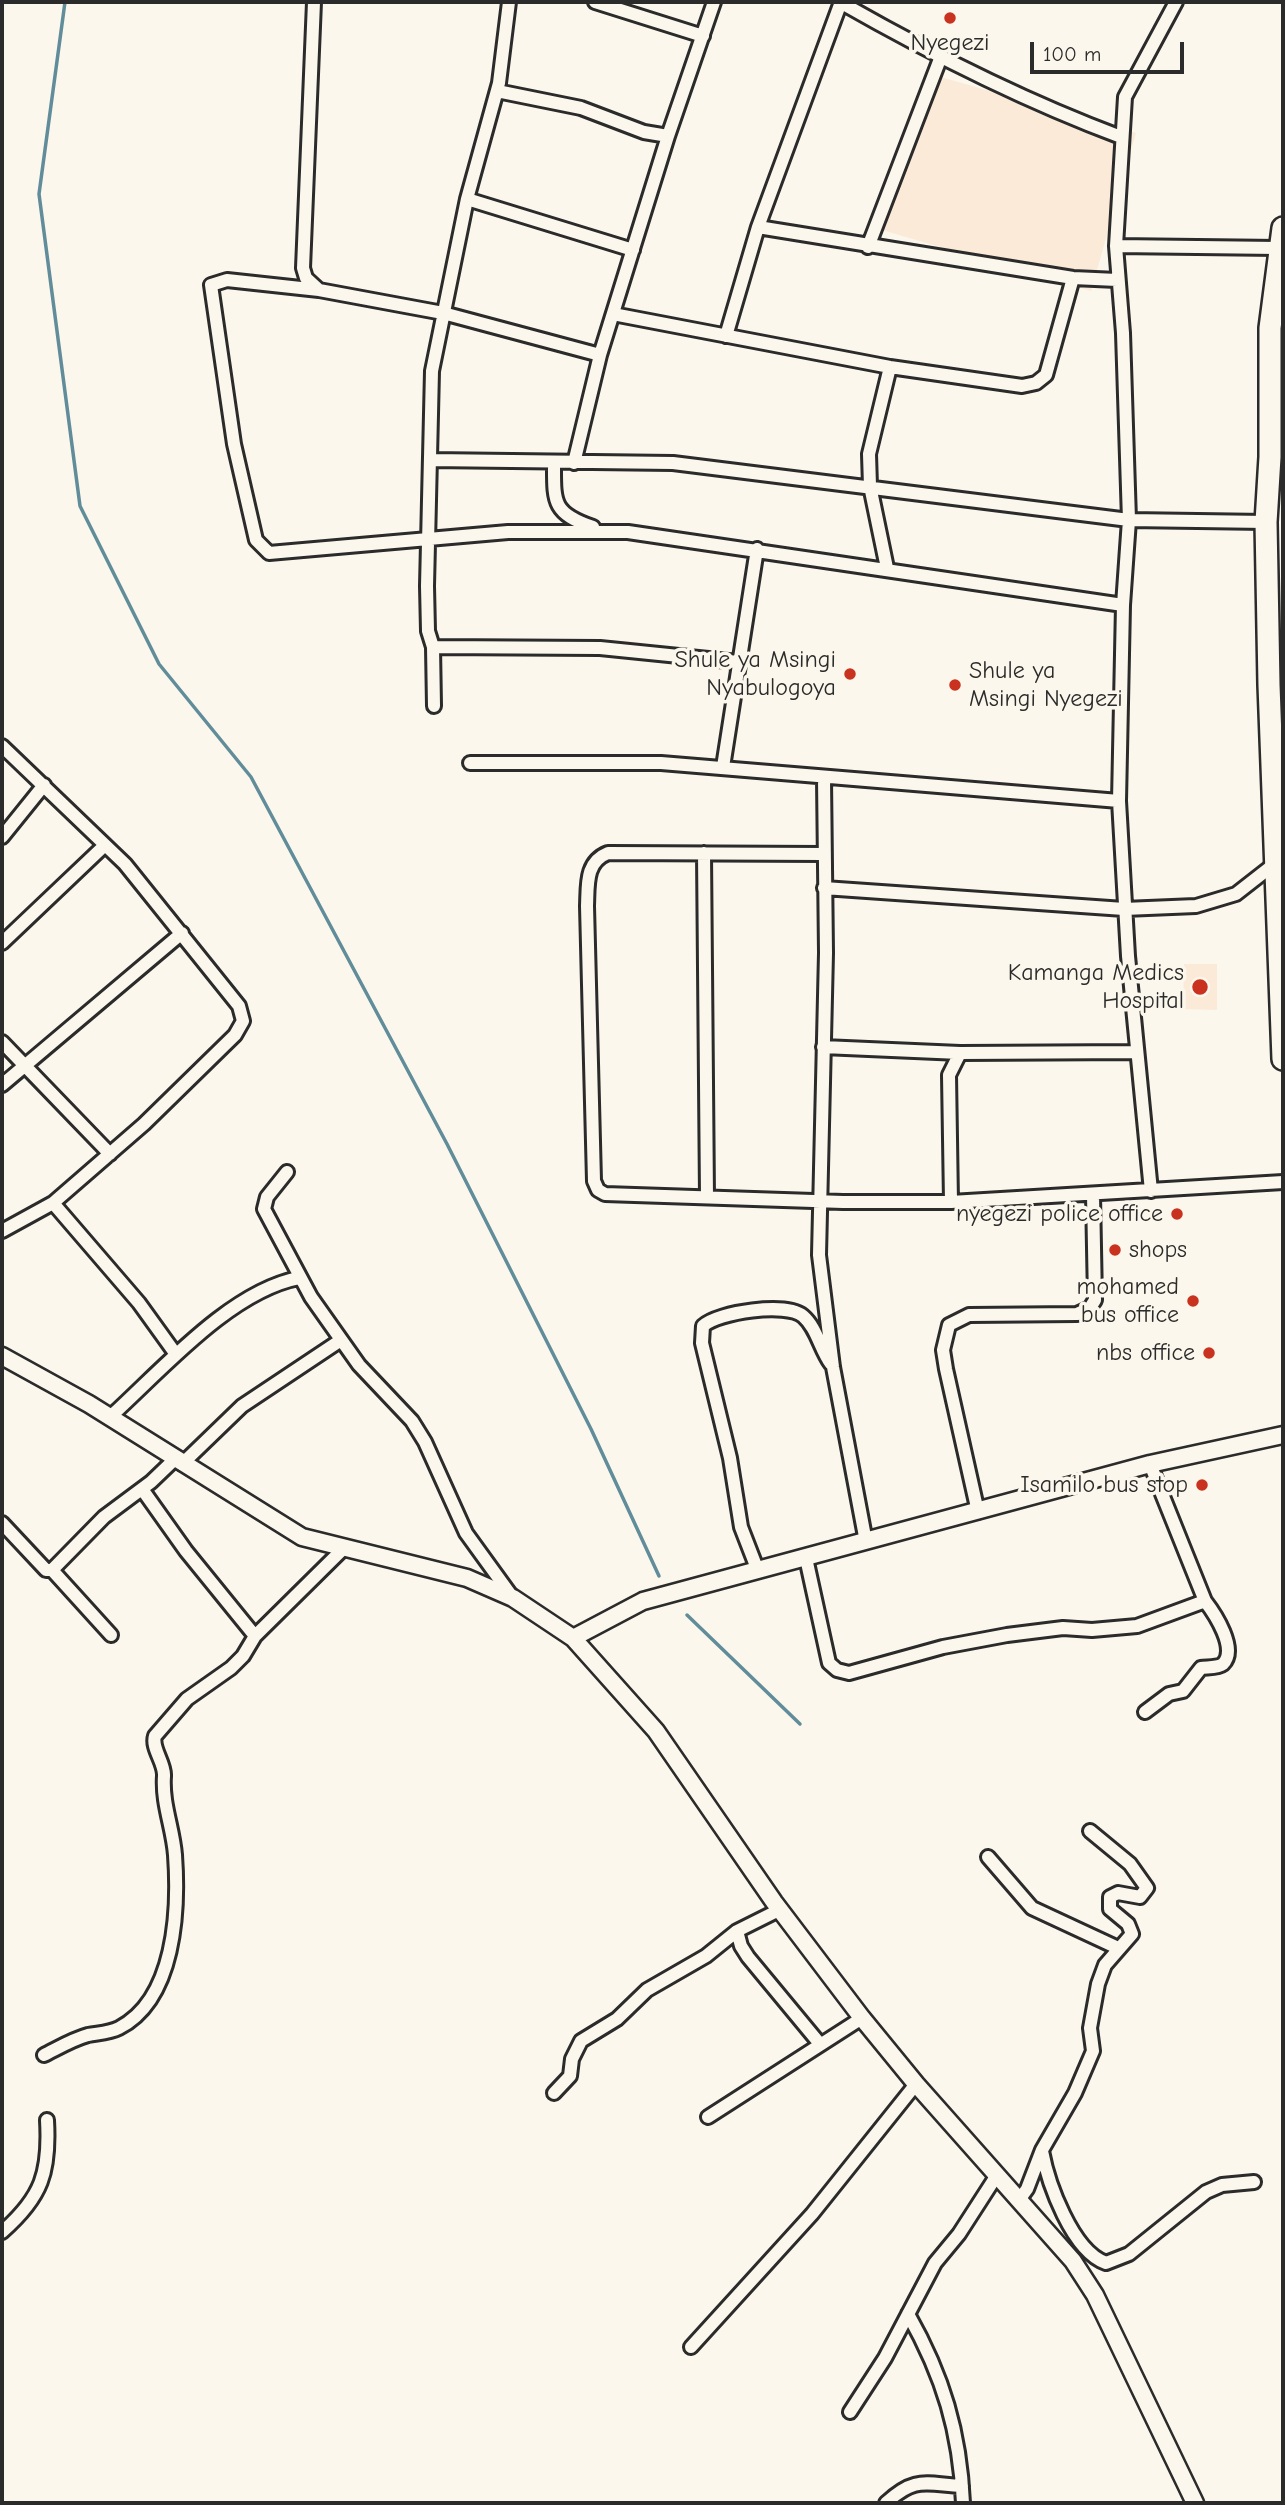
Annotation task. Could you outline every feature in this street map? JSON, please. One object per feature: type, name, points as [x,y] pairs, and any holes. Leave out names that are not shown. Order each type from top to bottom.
[{"type":"highway","points":[[1281,238],[1270,328],[1277,457],[1266,522],[1276,685],[1283,1059]]},
{"type":"street","points":[[314,2],[303,268],[306,278],[319,290]]},
{"type":"street","points":[[434,706],[433,647],[428,631],[432,371],[467,199],[497,91],[509,2]]},
{"type":"street","points":[[595,2],[703,36]]},
{"type":"street","points":[[574,463],[600,355],[668,136],[714,2]]},
{"type":"street","points":[[726,336],[758,227],[841,2],[940,59],[1053,111],[1121,137]]},
{"type":"street","points":[[1151,1191],[1124,909],[1119,801],[1123,605],[1129,520],[1123,333],[1116,280],[1116,246],[1125,97],[1176,2]]},
{"type":"street","points":[[868,247],[940,59]]},
{"type":"street","points":[[497,91],[581,108],[644,132],[668,136]]},
{"type":"street","points":[[467,199],[633,250]]},
{"type":"street","points":[[758,227],[868,247],[1073,278],[1116,280]]},
{"type":"street","points":[[1116,246],[1281,238]]},
{"type":"street","points":[[613,314],[890,367],[1022,386],[1037,383],[1046,375],[1073,278]]},
{"type":"street","points":[[600,355],[443,313],[319,290],[227,280],[211,285],[229,422],[256,540],[269,553],[508,532],[601,530],[757,549],[1123,605]]},
{"type":"street","points":[[887,568],[870,486],[869,454],[890,367]]},
{"type":"street","points":[[431,460],[673,463],[1129,520],[1266,522]]},
{"type":"street","points":[[554,462],[554,495],[558,508],[570,519],[601,530]]},
{"type":"street","points":[[723,767],[757,549]]},
{"type":"street","points":[[433,647],[600,648],[738,662]]},
{"type":"street","points":[[2,746],[132,872],[239,1006],[243,1021],[235,1034],[168,1102],[110,1154],[53,1203],[2,1231]]},
{"type":"street","points":[[470,763],[661,763],[824,779],[1119,801]]},
{"type":"street","points":[[824,779],[819,1255],[833,1367],[866,1542]]},
{"type":"street","points":[[2,837],[44,785]]},
{"type":"street","points":[[2,943],[104,846]]},
{"type":"street","points":[[704,853],[707,1197]]},
{"type":"street","points":[[824,855],[603,855],[589,871],[587,906],[595,1186],[606,1194],[951,1202],[1283,1182]]},
{"type":"street","points":[[824,888],[1124,909],[1218,902],[1236,894],[1278,862]]},
{"type":"street","points":[[2,1085],[182,933]]},
{"type":"street","points":[[2,1042],[110,1154]]},
{"type":"street","points":[[823,1047],[960,1053],[1136,1052]]},
{"type":"street","points":[[951,1202],[949,1074],[960,1053]]},
{"type":"street","points":[[287,1171],[267,1197],[264,1209],[279,1232],[299,1278],[359,1365],[412,1422],[425,1442],[466,1533],[513,1598]]},
{"type":"street","points":[[978,1512],[943,1350],[949,1325],[969,1315],[1077,1314],[1090,1308],[1095,1300],[1093,1195]]},
{"type":"street","points":[[53,1203],[139,1303],[175,1353]]},
{"type":"street","points":[[110,1417],[175,1353],[265,1288],[299,1278]]},
{"type":"street","points":[[758,1571],[741,1527],[730,1458],[702,1343],[702,1326],[712,1320],[769,1308],[800,1313],[811,1323],[833,1367]]},
{"type":"street","points":[[2,1523],[46,1570],[52,1570],[104,1517],[179,1461],[242,1406],[341,1340]]},
{"type":"street","points":[[2,1356],[110,1417],[302,1537],[467,1578],[513,1598],[573,1638],[656,1731],[779,1910],[862,2018],[916,2084],[1073,2261],[1095,2295],[1195,2503]]},
{"type":"street","points":[[573,1638],[643,1601],[1150,1464],[1283,1435]]},
{"type":"street","points":[[1145,1712],[1169,1694],[1183,1691],[1200,1668],[1219,1666],[1228,1651],[1225,1637],[1205,1601],[1150,1464]]},
{"type":"street","points":[[142,1489],[186,1551],[255,1636]]},
{"type":"street","points":[[44,2055],[87,2036],[121,2028],[143,2009],[158,1986],[173,1924],[176,1888],[175,1852],[163,1798],[164,1771],[154,1739],[187,1699],[243,1656],[255,1636],[344,1548]]},
{"type":"street","points":[[806,1558],[829,1663],[837,1670],[849,1674],[943,1647],[1007,1635],[1063,1628],[1092,1630],[1137,1626],[1205,1601]]},
{"type":"street","points":[[52,1570],[111,1635]]},
{"type":"street","points":[[1019,2200],[1042,2150],[1087,2069],[1093,2051],[1090,2028],[1098,1984],[1108,1958],[1130,1938],[1132,1929],[1110,1909],[1110,1897],[1118,1893],[1140,1897],[1145,1893],[1146,1885],[1129,1864],[1090,1831]]},
{"type":"street","points":[[988,1857],[1032,1909],[1118,1948]]},
{"type":"street","points":[[554,2093],[570,2076],[572,2059],[581,2041],[617,2019],[647,1990],[706,1956],[737,1931],[779,1910]]},
{"type":"street","points":[[737,1931],[741,1946],[748,1957],[820,2044]]},
{"type":"street","points":[[708,2117],[862,2018]]},
{"type":"street","points":[[691,2347],[812,2214],[916,2084]]},
{"type":"street","points":[[2,2232],[29,2205],[43,2180],[49,2157],[47,2120]]},
{"type":"street","points":[[1042,2150],[1045,2169],[1066,2218],[1092,2256],[1106,2263],[1129,2254],[1206,2192],[1222,2185],[1254,2182]]},
{"type":"street","points":[[850,2412],[885,2358],[935,2263],[959,2234],[997,2175]]},
{"type":"street","points":[[908,2314],[933,2357],[946,2398],[956,2436],[963,2503]]},
{"type":"street","points":[[886,2503],[904,2487],[912,2484],[962,2486]]},
{"type":"shaded area","points":[[934,75],[1136,133],[1091,291],[882,230]]},
{"type":"shaded area","name":"Kamanga Medics Hospital","points":[[1184,964],[1217,964],[1217,1010],[1183,1009]]},
{"type":"waterway","points":[[65,2],[39,194],[80,506],[159,664],[251,777],[447,1144],[591,1429],[659,1576]]},
{"type":"waterway","points":[[687,1615],[800,1724]]},
{"type":"place","name":"Nyegezi","points":[[950,18]]},
{"type":"place","name":"Shule ya Msingi Nyabulogoya","points":[[850,674]]},
{"type":"place","name":"Shule ya Msingi Nyegezi","points":[[955,685]]},
{"type":"place","name":"Kamanga Medics Hospital","points":[[1200,987]]},
{"type":"place","name":"nyegezi police office","points":[[1177,1214]]},
{"type":"place","name":"shops","points":[[1115,1250]]},
{"type":"place","name":"mohamed bus office","points":[[1193,1301]]},
{"type":"place","name":"nbs office","points":[[1209,1353]]},
{"type":"place","name":"Isamilo bus stop","points":[[1202,1485]]}]
